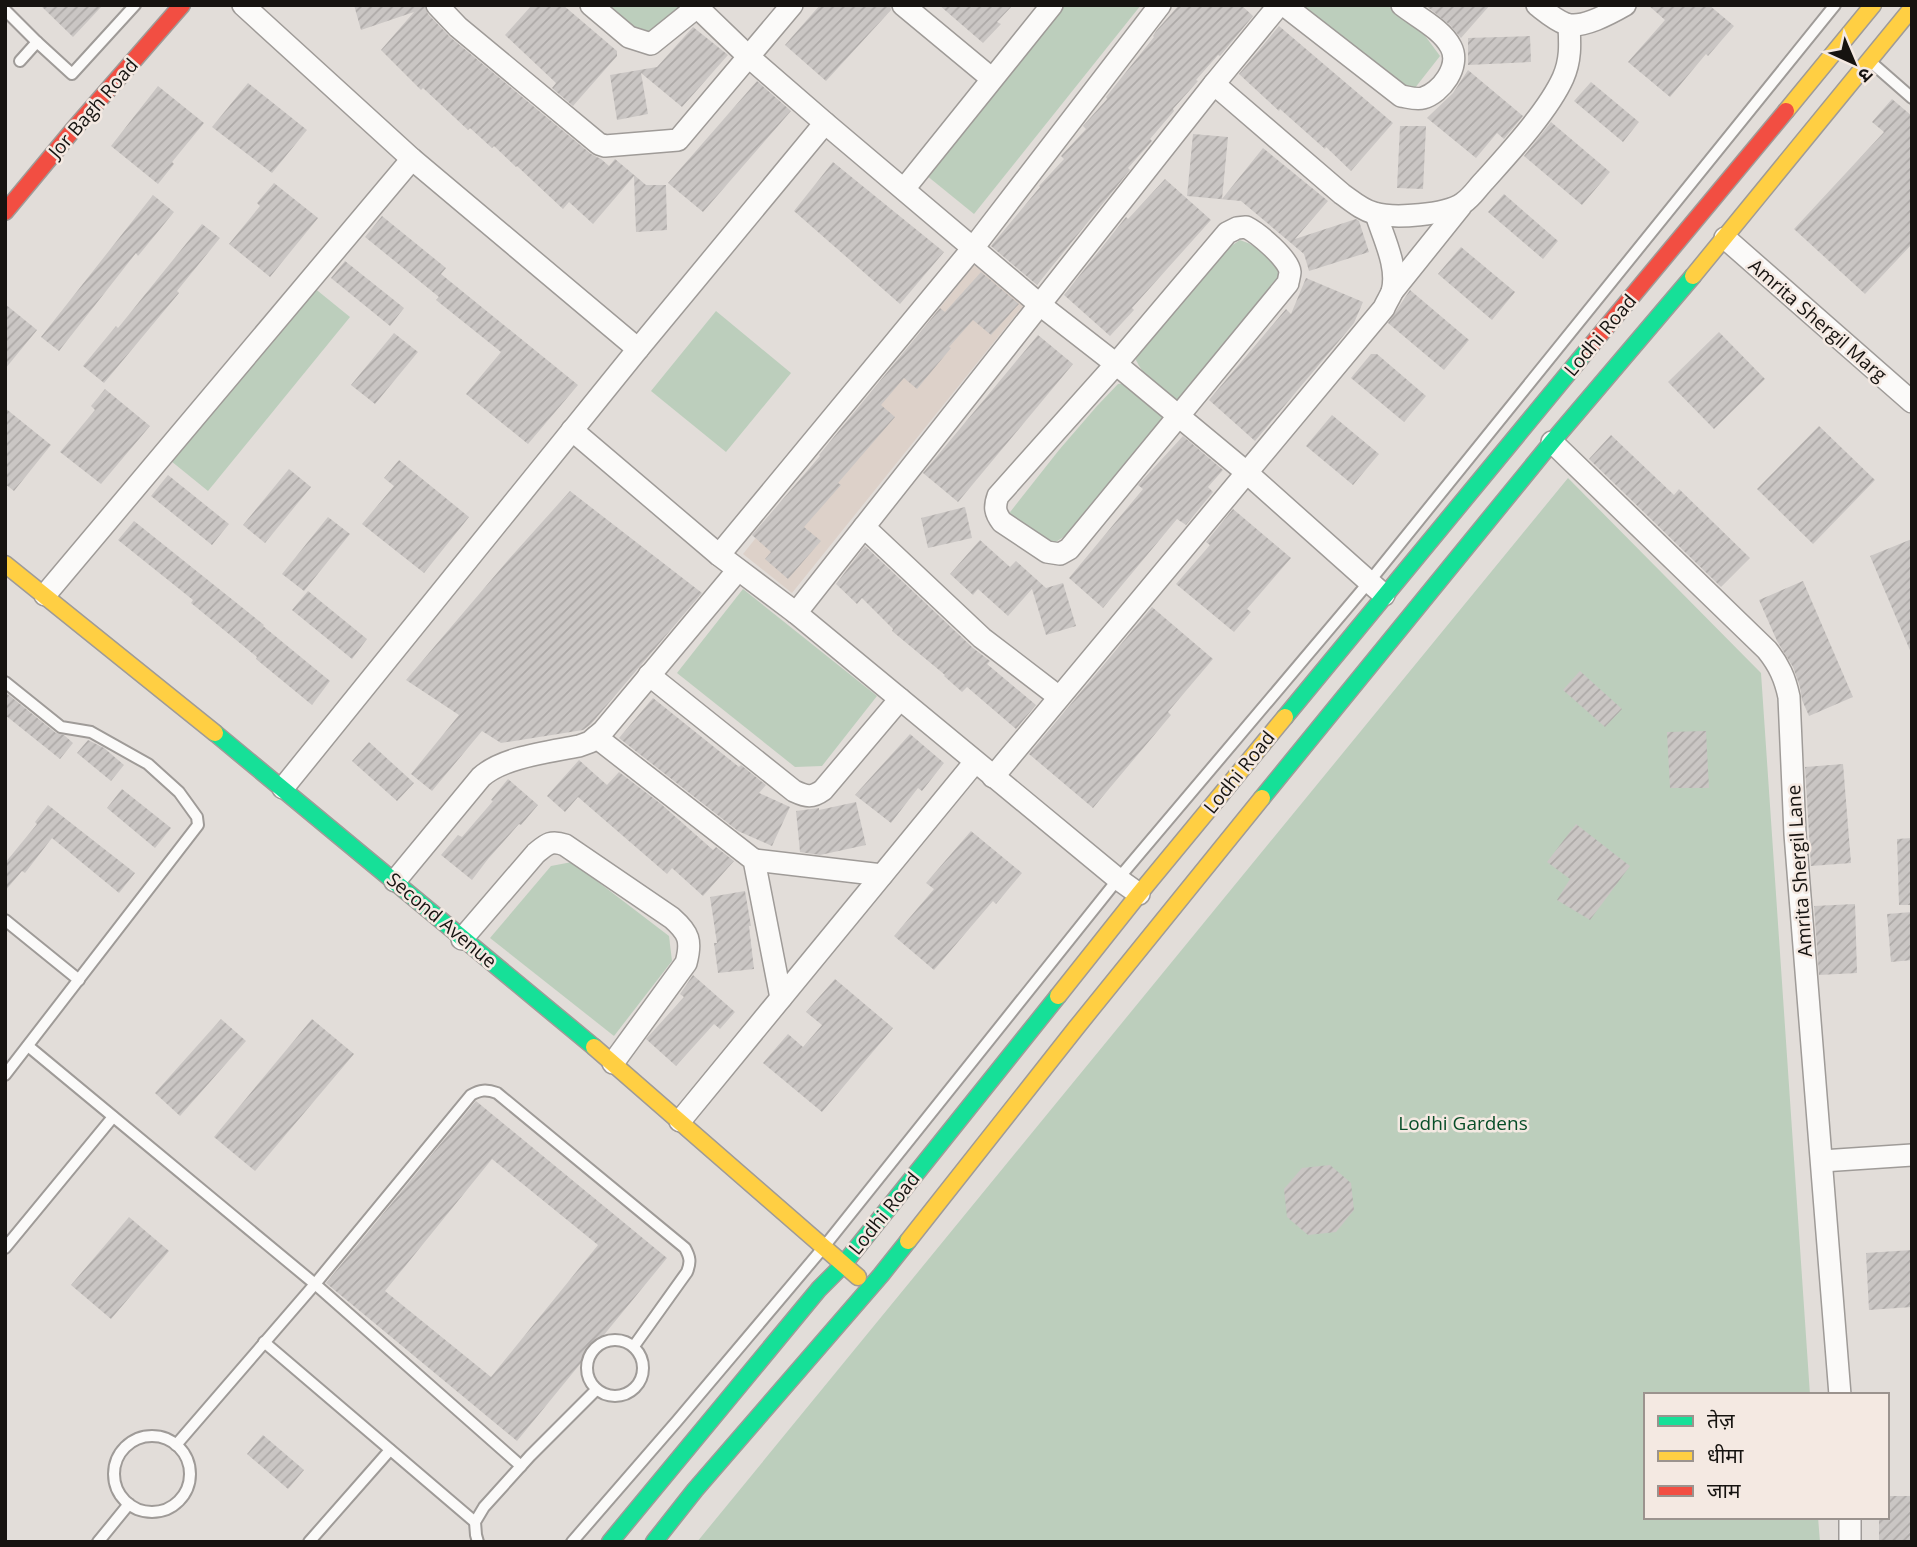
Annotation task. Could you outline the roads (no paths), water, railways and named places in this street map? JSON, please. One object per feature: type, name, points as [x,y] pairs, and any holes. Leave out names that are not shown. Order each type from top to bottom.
[{"type":"main road","name":"Jor Bagh Road","points":[[5,212],[182,5]]},
{"type":"main road","name":"Lodhi Road","points":[[610,1542],[819,1289],[843,1265],[1139,894],[1376,589],[1873,5]]},
{"type":"main road","name":"Lodhi Road","points":[[654,1542],[687,1499],[869,1287],[1552,442],[1725,237],[1912,8]]},
{"type":"main road","name":"Second Avenue","points":[[5,564],[284,788],[613,1063],[869,1287]]},
{"type":"street","points":[[243,5],[412,159],[638,349]]},
{"type":"street","points":[[437,5],[458,27],[604,146],[678,140],[792,5]]},
{"type":"street","points":[[591,5],[629,37],[651,44],[696,6],[748,57],[1039,304],[1246,471],[1376,589]]},
{"type":"street","points":[[904,189],[1052,5]]},
{"type":"street","points":[[719,555],[973,248],[1160,5]]},
{"type":"street","points":[[796,613],[1214,84],[1281,5],[1401,96],[1419,99],[1432,95],[1445,81],[1454,65],[1453,49],[1442,36],[1402,5]]},
{"type":"street","points":[[1537,5],[1569,25],[1593,20],[1625,5]]},
{"type":"street","points":[[915,9],[991,78]]},
{"type":"street","points":[[993,777],[1384,308],[1392,292],[1462,204],[1508,155],[1552,98],[1564,76],[1570,55],[1569,25]]},
{"type":"street","points":[[1214,84],[1359,206],[1376,214],[1413,215],[1438,213],[1462,204]]},
{"type":"street","points":[[284,788],[572,430],[825,123]]},
{"type":"street","points":[[45,595],[412,159]]},
{"type":"street","points":[[1376,214],[1391,260],[1392,292]]},
{"type":"street","points":[[1237,228],[1254,231],[1286,262],[1290,273],[1288,283],[1179,417],[1069,549],[1060,554],[1046,552],[1002,522],[997,515],[994,506],[998,496],[1116,364],[1227,233],[1237,228]]},
{"type":"street","name":"Amrita Shergil Marg","points":[[1725,237],[1912,402]]},
{"type":"street","points":[[572,430],[719,555],[796,613],[1139,894]]},
{"type":"street","name":"Amrita Shergil Lane","points":[[1552,442],[1766,650],[1778,663],[1786,680],[1790,697],[1795,834],[1840,1393]]},
{"type":"street","points":[[864,527],[982,638],[1059,697]]},
{"type":"street","points":[[395,881],[491,768],[579,746],[596,737],[738,570]]},
{"type":"street","points":[[649,675],[794,791],[807,797],[815,796],[823,790],[900,699]]},
{"type":"street","points":[[596,737],[754,860],[882,875]]},
{"type":"street","points":[[680,1121],[975,762]]},
{"type":"street","points":[[463,939],[536,853],[555,842],[565,845],[672,918],[683,928],[689,940],[687,963],[613,1063]]},
{"type":"street","points":[[754,860],[781,998]]},
{"type":"street","points":[[1822,1161],[1912,1155]]},
{"type":"street","points":[[1850,1519],[1850,1542]]},
{"type":"lane","points":[[5,10],[72,74],[135,5]]},
{"type":"lane","points":[[572,1542],[823,1248],[1118,879],[1376,589],[1835,5]]},
{"type":"lane","points":[[20,61],[37,42]]},
{"type":"lane","points":[[1868,61],[1912,98]]},
{"type":"lane","points":[[5,682],[61,727],[91,732],[148,764],[179,792],[197,817],[198,825],[5,1075]]},
{"type":"lane","points":[[5,920],[79,980]]},
{"type":"lane","points":[[28,1046],[315,1284],[521,1466]]},
{"type":"lane","points":[[176,1445],[315,1284],[471,1095],[478,1091],[497,1093],[685,1248],[690,1264],[687,1272],[634,1346]]},
{"type":"lane","points":[[5,1248],[113,1117]]},
{"type":"lane","points":[[615,1340],[634,1346],[643,1362],[641,1379],[636,1387],[630,1393],[613,1397],[596,1390],[586,1373],[590,1353],[605,1341],[615,1340]]},
{"type":"lane","points":[[264,1342],[475,1522]]},
{"type":"lane","points":[[478,1542],[475,1522],[484,1507],[596,1390]]},
{"type":"lane","points":[[151,1436],[163,1437],[176,1445],[183,1451],[190,1474],[188,1487],[182,1498],[172,1507],[160,1512],[147,1512],[124,1501],[113,1477],[115,1464],[128,1444],[151,1436]]},
{"type":"lane","points":[[309,1542],[390,1450]]},
{"type":"lane","points":[[98,1542],[129,1504]]},
{"type":"park label","name":"Lodhi Gardens","points":[[1463,1123]]}]
